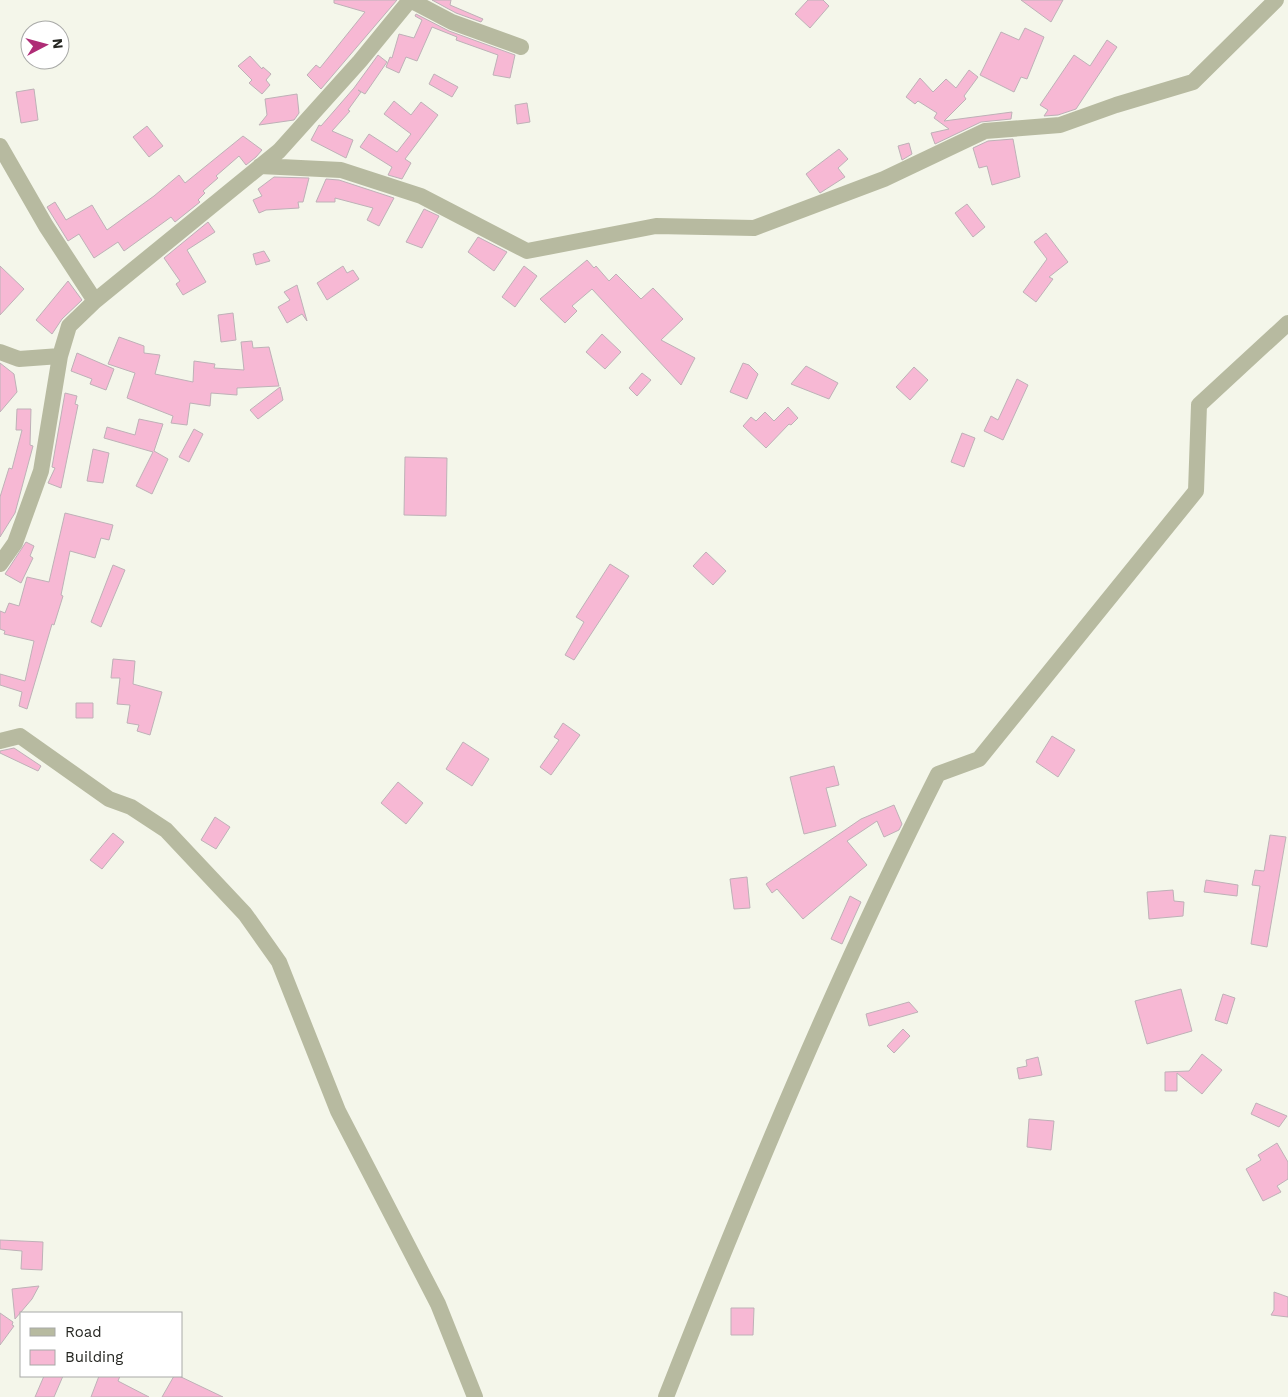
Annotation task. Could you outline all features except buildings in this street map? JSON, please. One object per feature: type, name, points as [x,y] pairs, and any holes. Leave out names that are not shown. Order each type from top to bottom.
[{"type":"street","points":[[0,564],[15,543],[41,471],[60,356],[69,326],[96,301],[279,150],[360,61],[410,0],[452,22],[521,47]]},
{"type":"street","points":[[260,166],[341,170],[421,196],[527,251],[656,226],[754,228],[884,179],[985,131],[1060,125],[1116,105],[1193,82],[1276,0]]},
{"type":"street","points":[[0,146],[46,226],[96,301]]},
{"type":"street","points":[[666,1397],[759,1165],[884,880],[938,774],[979,759],[1196,491],[1198,406],[1288,323]]},
{"type":"street","points":[[0,352],[19,359],[60,356]]},
{"type":"street","points":[[0,741],[20,736],[108,799],[131,807],[166,830],[245,914],[279,962],[338,1111],[438,1304],[475,1397]]}]
